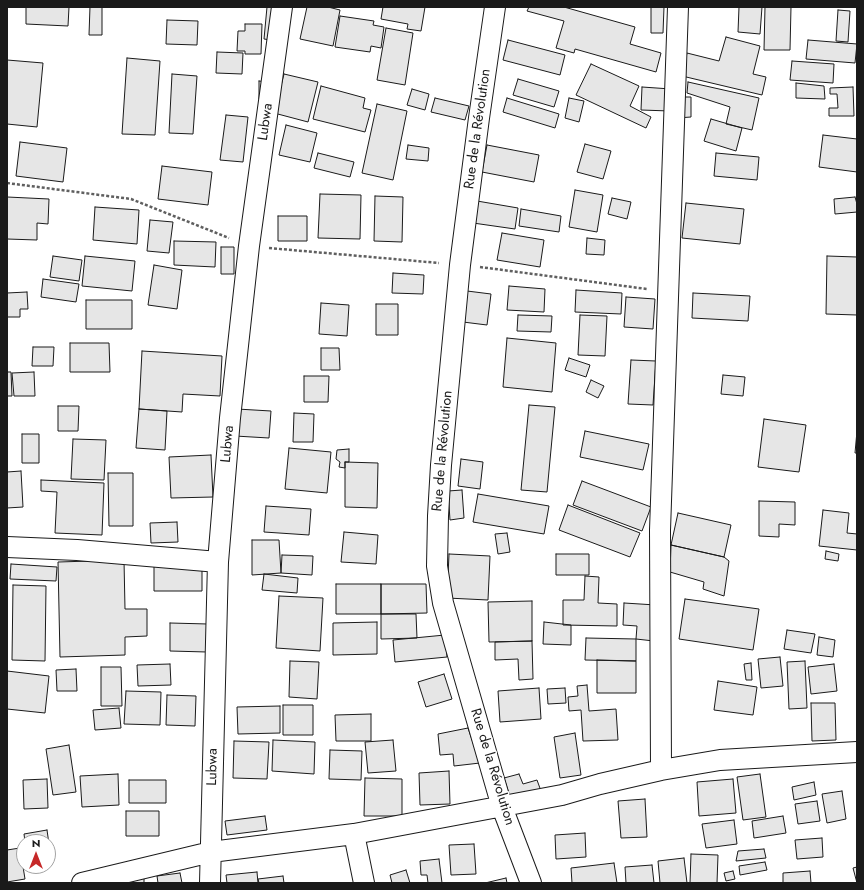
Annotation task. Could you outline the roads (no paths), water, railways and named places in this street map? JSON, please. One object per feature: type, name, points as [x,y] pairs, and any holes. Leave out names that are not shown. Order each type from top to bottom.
[{"type":"street","name":"Lubwa","points":[[210,883],[218,562],[230,418],[249,246],[282,7]]},
{"type":"street","name":"Rue de la Révolution","points":[[495,7],[478,118],[460,265],[441,465],[437,566],[442,602],[502,807],[531,883]]},
{"type":"street","points":[[661,770],[660,530],[678,7]]},
{"type":"street","points":[[7,547],[77,550],[218,562]]},
{"type":"street","points":[[82,883],[211,852],[354,834],[562,795],[600,784],[661,770],[720,760],[857,752]]},
{"type":"street","points":[[354,834],[364,883]]}]
